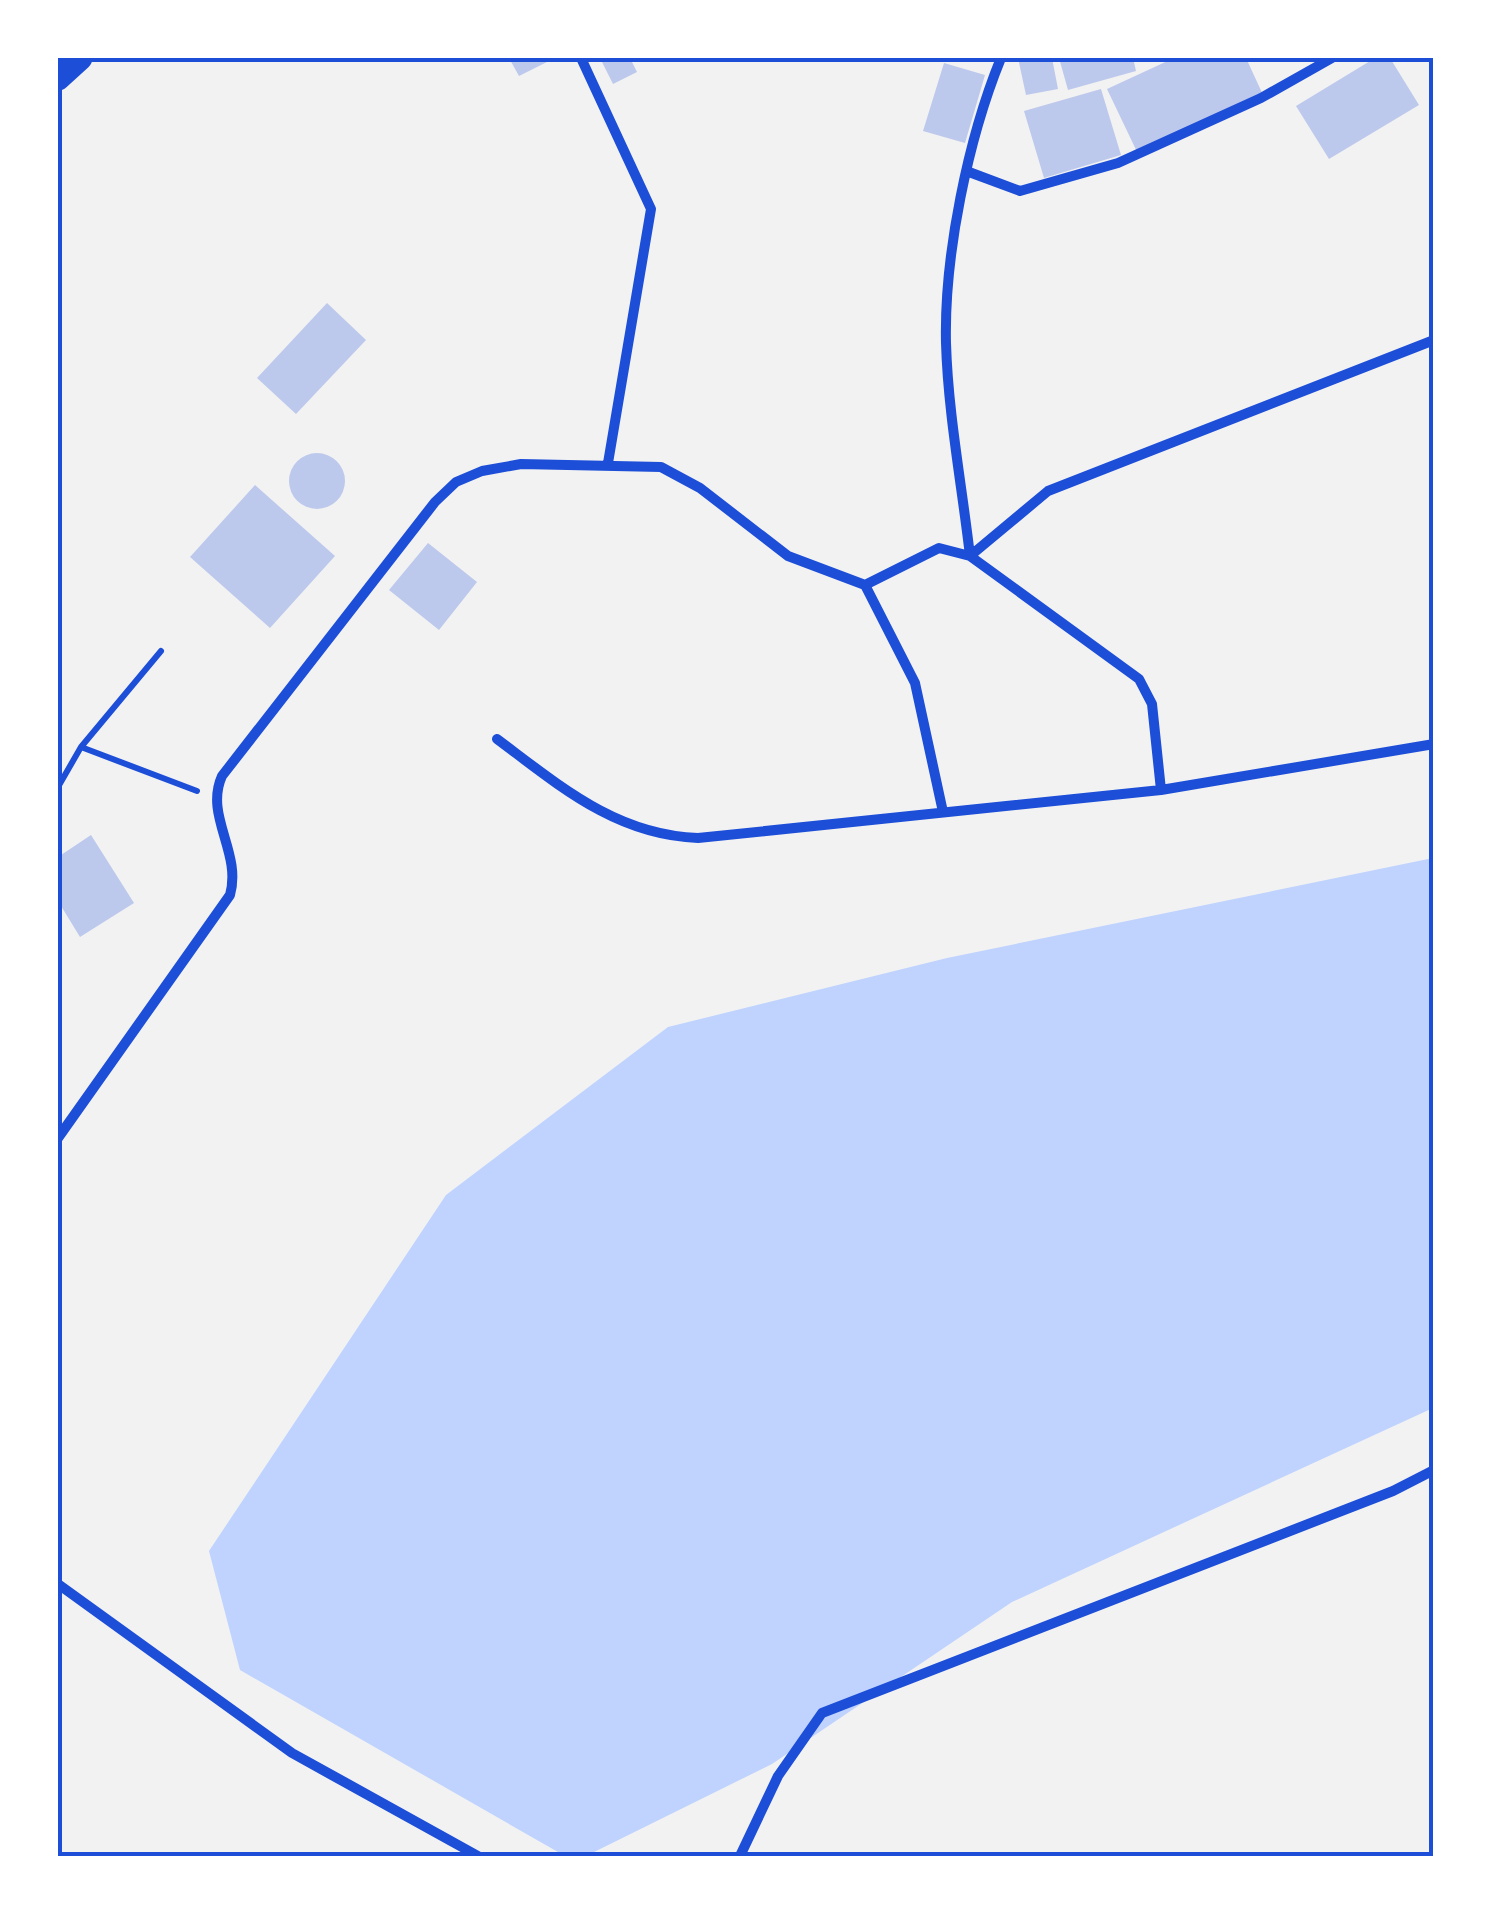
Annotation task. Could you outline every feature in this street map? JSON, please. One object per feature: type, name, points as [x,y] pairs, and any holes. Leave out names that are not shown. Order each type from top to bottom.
[{"type":"main road","points":[[58,78],[80,58]]},
{"type":"street","points":[[581,58],[651,209],[608,463]]},
{"type":"street","points":[[970,556],[946,344],[956,232],[1001,58]]},
{"type":"street","points":[[969,172],[1020,191],[1118,164],[1261,98],[1332,58]]},
{"type":"street","points":[[970,556],[1048,491],[1432,342]]},
{"type":"street","points":[[58,1138],[230,895],[233,857],[215,797],[222,776],[434,502],[456,482],[482,470],[521,464],[661,466],[700,488],[788,556],[866,585],[915,683],[943,812]]},
{"type":"street","points":[[866,585],[939,548],[970,556],[1139,679],[1152,704],[1161,790]]},
{"type":"street","points":[[496,738],[606,816],[672,837],[698,838],[1161,790],[1434,744]]},
{"type":"street","points":[[740,1856],[778,1776],[822,1713],[1393,1490],[1434,1470]]},
{"type":"street","points":[[58,1584],[292,1753],[478,1856]]},
{"type":"path","points":[[58,787],[81,746],[161,651]]},
{"type":"path","points":[[81,746],[215,797]]},
{"type":"water","points":[[1433,858],[1433,1408],[1012,1602],[772,1764],[586,1856],[565,1856],[240,1670],[209,1551],[446,1195],[668,1027],[947,958]]},
{"type":"building","points":[[509,58],[555,58],[519,76]]},
{"type":"building","points":[[600,58],[630,58],[637,72],[613,84]]},
{"type":"building","points":[[1018,58],[1052,58],[1058,89],[1026,95]]},
{"type":"building","points":[[1059,58],[1133,58],[1136,71],[1068,90]]},
{"type":"building","points":[[1174,58],[1246,58],[1264,97],[1139,156],[1107,89]]},
{"type":"building","points":[[1375,58],[1390,58],[1419,105],[1329,159],[1296,106]]},
{"type":"building","points":[[944,63],[985,75],[965,143],[923,131]]},
{"type":"building","points":[[1101,89],[1121,155],[1044,178],[1024,111]]},
{"type":"building","points":[[327,303],[366,340],[296,414],[257,378]]},
{"type":"building","points":[[317,453],[337,461],[345,481],[337,501],[317,509],[297,501],[289,481],[297,461]]},
{"type":"building","points":[[255,485],[335,556],[270,628],[190,557]]},
{"type":"building","points":[[428,543],[477,582],[439,630],[389,590]]},
{"type":"building","points":[[91,835],[134,903],[80,937],[58,901],[58,857]]}]
